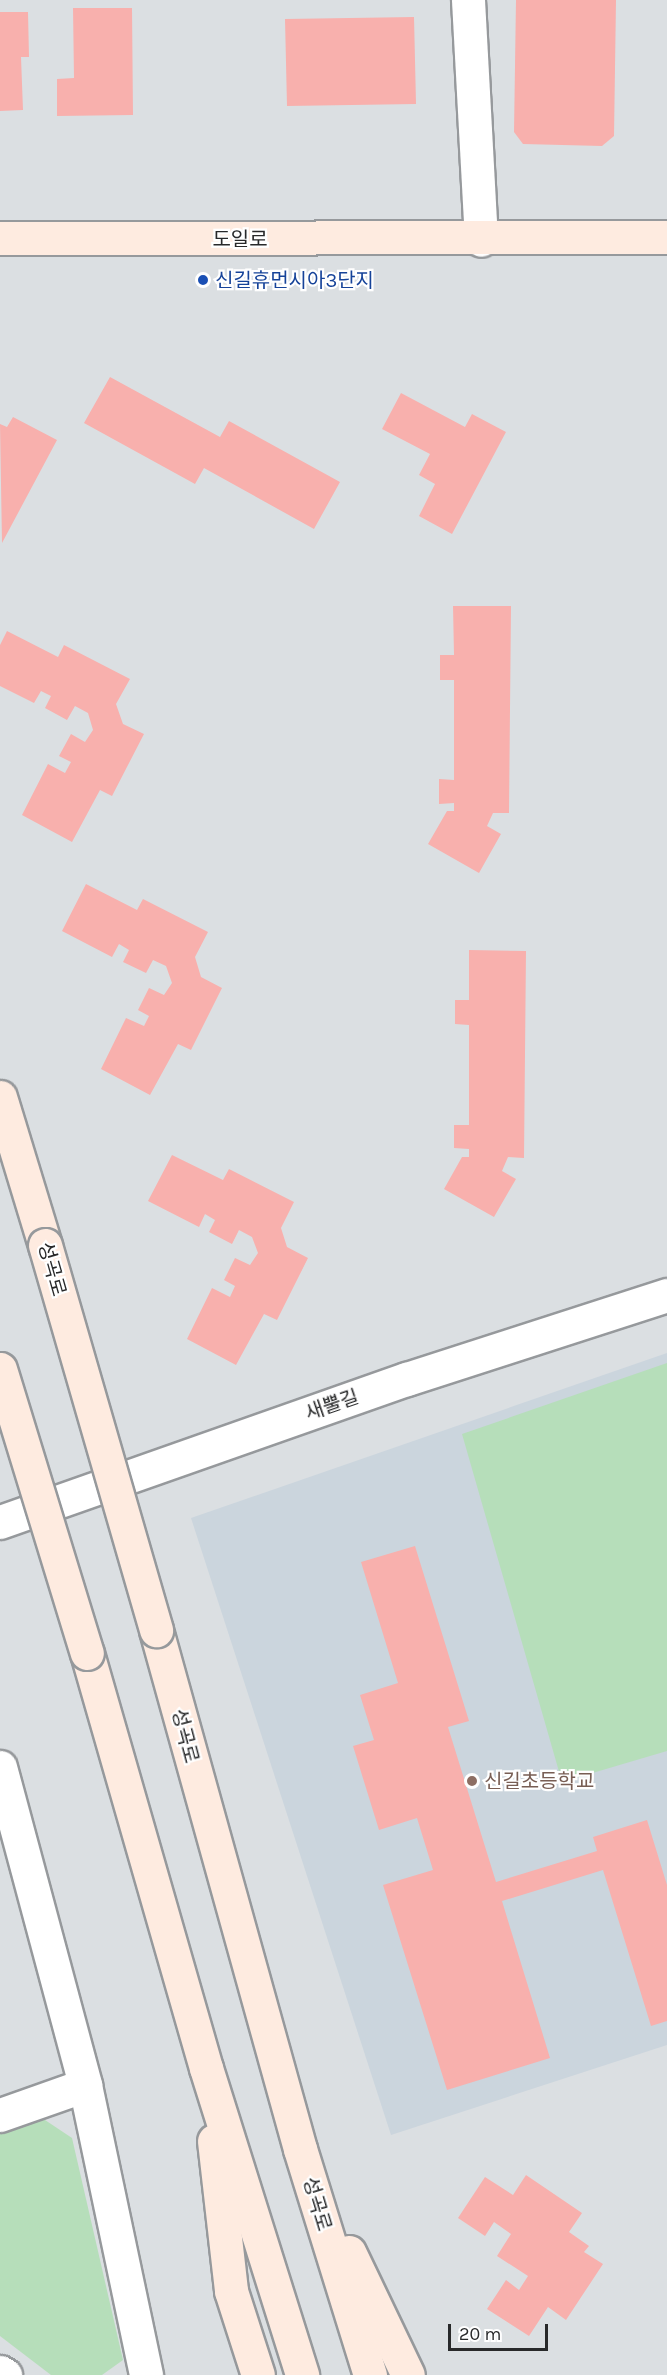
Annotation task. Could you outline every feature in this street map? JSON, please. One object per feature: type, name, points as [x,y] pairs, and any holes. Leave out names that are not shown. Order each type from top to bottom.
[{"type":"main road","name":"도일로","points":[[0,238],[481,240],[667,237]]},
{"type":"main road","name":"성곡로","points":[[0,1097],[156,1630],[300,2149],[370,2375]]},
{"type":"main road","points":[[0,1369],[87,1653],[207,2068],[302,2375]]},
{"type":"main road","points":[[207,2068],[231,2291],[258,2375]]},
{"type":"main road","points":[[300,2149],[408,2375]]},
{"type":"street","points":[[468,0],[481,240]]},
{"type":"street","name":"새뿔길","points":[[0,1522],[407,1379],[667,1295]]},
{"type":"street","points":[[0,1767],[85,2085],[146,2375]]},
{"type":"street","points":[[0,2115],[85,2085]]},
{"type":"street","points":[[0,2372],[4,2375]]},
{"type":"shaded area","name":"신길초등학교","points":[[667,1353],[667,2045],[391,2135],[191,1518]]},
{"type":"green space","points":[[667,1363],[667,1751],[562,1782],[462,1434]]},
{"type":"green space","points":[[39,2116],[72,2138],[123,2360],[102,2375],[51,2375],[0,2336],[0,2131]]},
{"type":"building","points":[[516,0],[616,0],[614,136],[602,146],[523,144],[514,132]]},
{"type":"building","points":[[73,8],[132,8],[133,115],[57,116],[57,79],[74,78]]},
{"type":"building","points":[[0,12],[28,12],[29,57],[21,57],[23,110],[0,111]]},
{"type":"building","points":[[414,17],[416,104],[287,106],[285,19]]},
{"type":"building","points":[[110,377],[220,437],[229,421],[340,482],[314,529],[204,468],[195,484],[84,423]]},
{"type":"building","points":[[401,393],[465,427],[472,414],[506,432],[452,534],[419,516],[435,484],[419,475],[430,454],[382,429]]},
{"type":"building","points":[[13,417],[57,440],[2,543],[0,424],[7,427]]},
{"type":"building","points":[[453,606],[511,606],[509,813],[493,813],[487,826],[501,834],[479,873],[428,844],[447,811],[454,811],[454,803],[439,804],[439,779],[454,780],[454,680],[440,680],[440,655],[454,655]]},
{"type":"building","points":[[7,631],[58,657],[64,645],[130,679],[116,704],[123,724],[144,734],[112,796],[100,790],[72,842],[22,815],[48,764],[65,773],[71,762],[59,756],[71,734],[85,742],[93,730],[88,713],[75,706],[67,720],[45,708],[51,696],[41,691],[34,703],[0,686],[0,645]]},
{"type":"building","points":[[86,884],[137,910],[143,899],[208,932],[195,957],[201,977],[222,988],[191,1050],[178,1044],[150,1095],[101,1069],[126,1018],[144,1026],[149,1016],[138,1010],[149,988],[164,995],[172,983],[166,966],[153,960],[146,973],[123,962],[129,950],[119,944],[112,957],[62,931]]},
{"type":"building","points":[[469,950],[526,951],[524,1158],[508,1157],[502,1171],[516,1179],[494,1217],[444,1189],[462,1157],[469,1157],[469,1149],[454,1148],[454,1125],[469,1125],[469,1025],[455,1024],[455,1000],[469,1000]]},
{"type":"building","points":[[172,1155],[223,1180],[229,1169],[294,1202],[281,1228],[287,1247],[308,1258],[277,1320],[264,1314],[236,1365],[187,1339],[212,1288],[230,1297],[235,1286],[224,1280],[235,1258],[250,1265],[258,1253],[252,1237],[239,1230],[232,1244],[209,1232],[215,1220],[205,1214],[199,1227],[148,1201]]},
{"type":"building","points":[[415,1546],[469,1721],[448,1727],[496,1882],[597,1851],[593,1837],[647,1820],[667,1885],[667,2021],[651,2026],[603,1870],[502,1901],[550,2058],[447,2090],[383,1885],[433,1870],[417,1818],[379,1830],[353,1746],[374,1740],[360,1695],[398,1683],[361,1562]]},
{"type":"building","points":[[526,2175],[582,2213],[569,2232],[589,2246],[584,2252],[603,2264],[566,2320],[548,2307],[529,2336],[487,2309],[506,2280],[519,2290],[528,2276],[497,2256],[511,2234],[494,2222],[485,2236],[458,2218],[485,2177],[513,2195]]},
{"type":"place","name":"신길휴먼시아3단지","points":[[203,280]]},
{"type":"place","name":"신길초등학교","points":[[472,1781]]}]
